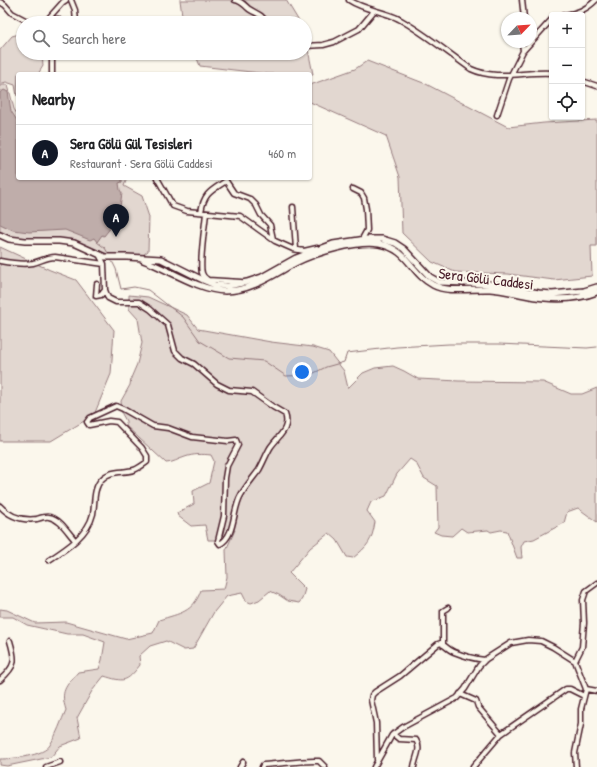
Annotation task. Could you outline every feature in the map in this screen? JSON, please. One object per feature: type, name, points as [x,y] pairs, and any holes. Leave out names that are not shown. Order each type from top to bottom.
[{"type":"main road","name":"Sera Gölü Caddesi","points":[[0,235],[9,239],[25,241],[59,241],[74,243],[105,257],[161,259],[205,281],[228,286],[248,282],[262,277],[296,258],[323,247],[333,244],[382,239],[395,243],[404,249],[430,277],[439,282],[489,284],[538,293],[552,294],[584,291],[597,287]]},
{"type":"main road","name":"Sera Gölü Caddesi","points":[[138,258],[188,280],[224,291],[245,288],[261,282],[296,262],[331,249],[360,242],[390,246],[399,251],[419,274],[433,285],[444,288],[491,289],[548,299],[579,297],[597,292]]},
{"type":"street","points":[[50,16],[66,0]]},
{"type":"street","points":[[71,0],[75,16]]},
{"type":"street","points":[[235,0],[240,1],[261,16]]},
{"type":"street","points":[[349,0],[374,11],[389,15],[409,25],[471,69],[481,74],[549,73]]},
{"type":"street","points":[[522,0],[523,12]]},
{"type":"street","points":[[578,12],[585,9],[596,0]]},
{"type":"street","points":[[0,2],[5,4],[12,13],[18,16]]},
{"type":"street","points":[[312,46],[334,42],[359,29],[374,11]]},
{"type":"street","points":[[497,115],[511,74],[523,51],[549,22]]},
{"type":"street","points":[[52,60],[52,72]]},
{"type":"street","points":[[585,82],[597,86]]},
{"type":"street","points":[[158,180],[173,206],[186,210],[206,213],[240,216],[273,240],[296,249],[304,250],[323,247],[331,249]]},
{"type":"street","points":[[201,212],[206,195],[226,181],[234,193],[250,199],[256,205],[261,215],[270,225],[273,240]]},
{"type":"street","points":[[353,189],[360,193],[364,198],[366,209],[367,230],[360,242]]},
{"type":"street","points":[[294,207],[296,249]]},
{"type":"street","points":[[206,213],[202,271],[205,278],[208,280],[261,282]]},
{"type":"street","points":[[49,560],[80,537],[88,527],[93,515],[96,486],[103,477],[114,472],[139,468],[147,462],[147,456],[142,448],[117,422],[109,421],[90,425],[87,422],[90,418],[116,406],[153,426],[168,428],[192,437],[228,441],[236,440],[238,445],[228,466],[225,478],[224,516],[218,541],[220,544],[224,542],[232,527],[235,510],[240,495],[258,470],[271,447],[282,435],[287,420],[285,414],[252,392],[229,390],[217,384],[194,364],[182,358],[175,351],[168,325],[150,308],[139,302],[116,302],[108,298],[105,290],[104,264],[99,254]]},
{"type":"street","points":[[0,261],[21,264],[33,263],[55,257],[104,264]]},
{"type":"street","points":[[97,284],[96,296],[101,295],[105,290]]},
{"type":"street","points":[[0,506],[18,519],[29,520],[49,517],[60,522],[75,540]]},
{"type":"street","points":[[575,661],[582,647],[584,623],[583,600],[586,591],[597,583]]},
{"type":"street","points":[[443,644],[443,611],[448,608]]},
{"type":"street","points":[[374,767],[393,734],[402,727],[449,703],[460,694],[479,666],[485,660],[511,643],[528,640],[541,641],[575,661],[586,689],[581,709],[575,753],[576,767]]},
{"type":"street","points":[[0,680],[9,672],[13,664],[14,656],[10,641]]},
{"type":"street","points":[[377,762],[376,724],[371,700],[372,695],[375,692],[400,676],[441,643],[453,652],[477,660],[485,660]]},
{"type":"street","points":[[473,767],[501,734],[566,689],[570,689],[584,696]]},
{"type":"street","points":[[586,689],[597,691]]},
{"type":"street","points":[[460,694],[476,701],[478,707],[501,734]]},
{"type":"street","points":[[393,734],[399,739],[416,740],[419,748],[414,767]]},
{"type":"street","points":[[262,767],[263,765],[319,761],[325,767]]},
{"type":"street","points":[[46,767],[60,762]]},
{"type":"street","points":[[240,767],[243,762]]},
{"type":"shaded area","points":[[180,0],[286,0],[296,16],[182,16]]},
{"type":"shaded area","points":[[16,35],[16,60],[43,60],[43,66],[39,72],[16,72],[16,90],[15,85],[6,82],[0,84],[0,50],[12,36]]},
{"type":"shaded area","points":[[198,60],[310,60],[313,74],[312,72],[251,72],[200,66]]},
{"type":"shaded area","points":[[367,61],[426,84],[508,127],[597,120],[597,246],[591,246],[592,276],[554,280],[508,274],[455,272],[432,262],[402,233],[400,177],[386,136],[312,103],[312,84],[355,69]]},
{"type":"shaded area","points":[[0,85],[8,85],[16,112],[16,180],[126,180],[124,186],[142,196],[149,217],[148,251],[139,258],[105,257],[74,243],[25,241],[0,235]]},
{"type":"shaded area","points":[[4,90],[8,92],[11,111],[16,119],[16,180],[122,180],[122,182],[119,183],[122,193],[120,207],[114,209],[113,211],[115,222],[97,242],[94,238],[90,240],[65,230],[29,232],[13,230],[0,224],[0,93]]},
{"type":"shaded area","points":[[0,247],[76,280],[114,330],[111,374],[94,415],[51,441],[0,441]]},
{"type":"shaded area","points":[[129,295],[148,297],[187,315],[198,329],[271,342],[313,347],[329,352],[344,371],[348,388],[363,373],[375,368],[393,366],[418,379],[543,382],[571,394],[582,394],[597,388],[597,522],[578,508],[567,512],[564,523],[534,539],[524,541],[521,547],[522,558],[517,558],[507,531],[501,530],[491,532],[488,530],[467,532],[461,528],[452,536],[441,535],[434,532],[438,527],[437,486],[424,478],[416,463],[410,459],[397,474],[386,496],[371,502],[367,511],[375,522],[371,539],[362,550],[353,558],[347,557],[337,540],[329,533],[310,548],[289,573],[305,589],[299,603],[288,601],[270,591],[259,600],[251,603],[246,601],[242,593],[227,596],[214,612],[193,649],[184,650],[166,641],[150,646],[139,656],[140,665],[128,678],[120,680],[104,676],[92,691],[77,718],[81,738],[60,746],[51,757],[7,766],[0,765],[0,759],[35,754],[47,749],[57,732],[66,710],[64,704],[64,694],[67,686],[78,672],[99,669],[105,642],[83,634],[67,634],[27,625],[13,617],[0,617],[0,609],[7,610],[35,623],[66,622],[126,639],[153,633],[159,620],[190,608],[198,598],[201,590],[224,589],[227,577],[226,550],[235,530],[222,540],[208,540],[205,525],[191,526],[178,516],[177,513],[194,504],[193,491],[209,483],[214,461],[211,455],[191,455],[166,463],[126,426],[126,421],[122,414],[121,401],[130,385],[142,343],[138,319],[129,309]]},
{"type":"waterway","points":[[97,242],[105,248],[109,255]]},
{"type":"waterway","points":[[111,259],[116,269],[121,289],[134,287],[148,290],[183,317],[200,341],[229,358],[264,361],[286,376],[310,375],[326,367],[344,362],[347,353],[397,347],[449,344],[499,344],[587,348],[597,347]]},
{"type":"place","name":"Sera Gölü Gül Tesisleri","points":[[116,237]]}]
